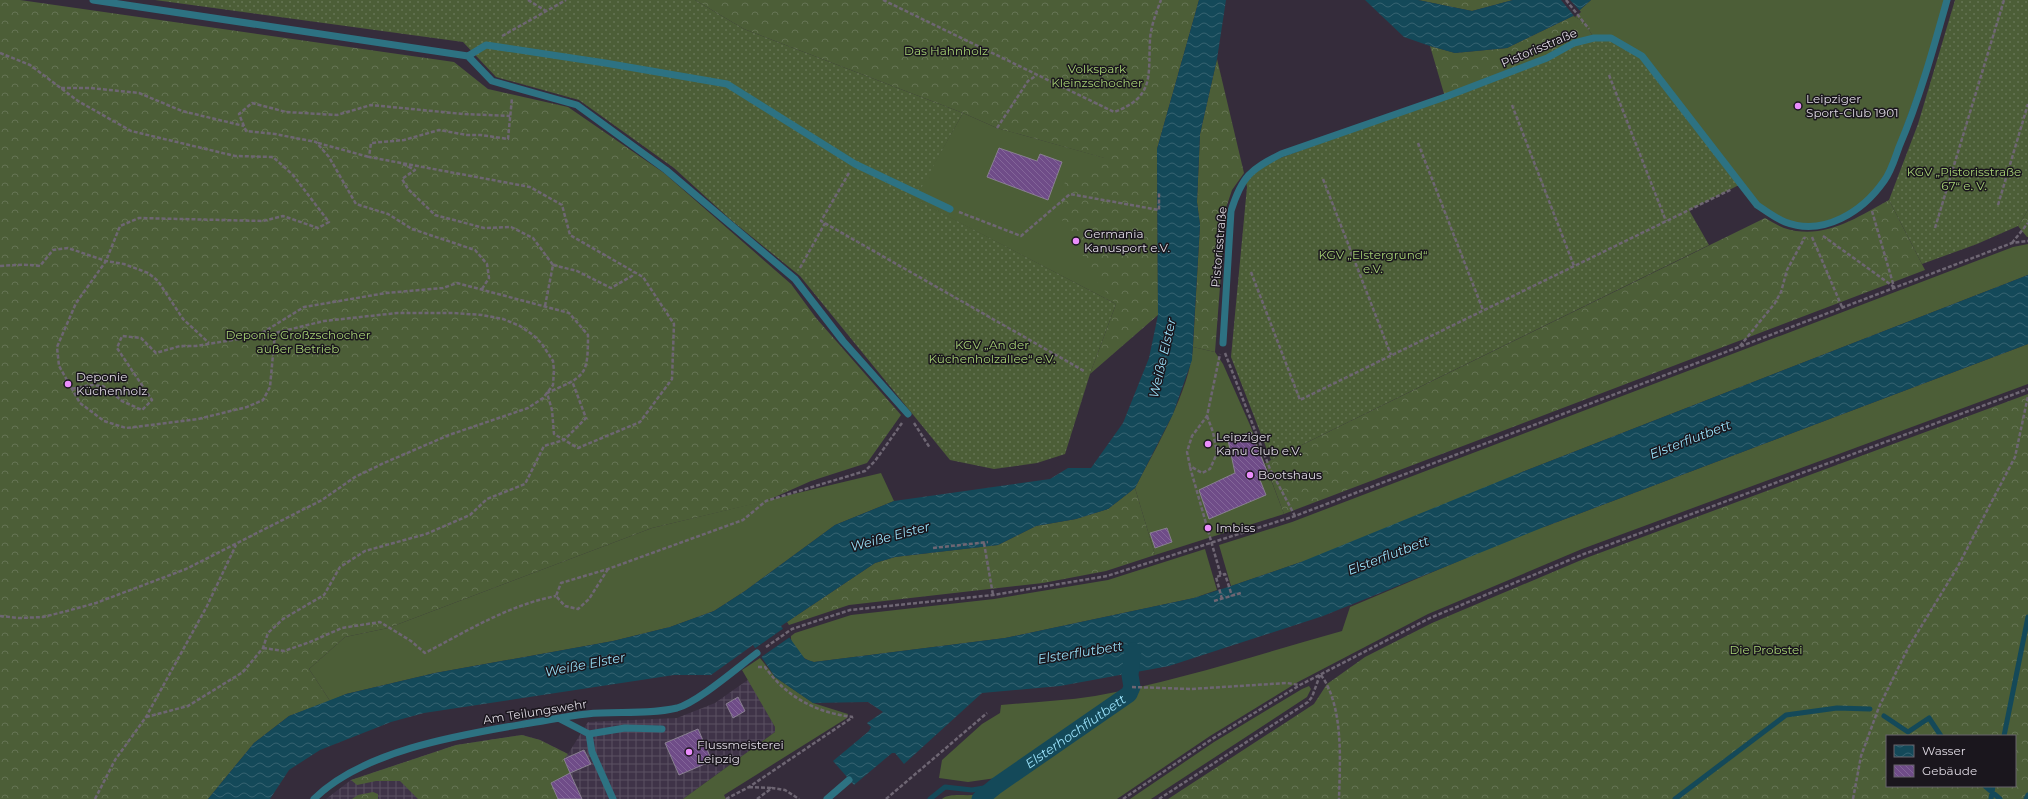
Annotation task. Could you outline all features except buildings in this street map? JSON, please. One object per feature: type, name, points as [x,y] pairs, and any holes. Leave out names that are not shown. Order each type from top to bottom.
[{"type":"lane","points":[[93,0],[468,56],[492,81],[577,105],[666,170],[795,279],[843,340],[908,414]]},
{"type":"lane","name":"Pistorisstraße","points":[[1223,343],[1231,211],[1236,193],[1245,177],[1261,164],[1281,154],[1445,97],[1547,58],[1574,43],[1594,38],[1611,38],[1642,56],[1757,204],[1769,213],[1786,222],[1808,227],[1833,222],[1852,213],[1868,202],[1886,180],[1910,121],[1947,0]]},
{"type":"lane","points":[[468,56],[486,45],[605,62],[727,84],[854,164],[950,209]]},
{"type":"lane","name":"Am Teilungswehr","points":[[314,799],[335,782],[366,765],[413,748],[458,736],[586,714],[664,710],[679,707],[702,694],[757,653]]},
{"type":"lane","points":[[560,718],[589,734],[625,728],[662,730]]},
{"type":"lane","points":[[589,734],[592,752],[614,799]]},
{"type":"lane","points":[[827,799],[849,780]]},
{"type":"path","points":[[528,0],[546,11]]},
{"type":"path","points":[[486,45],[566,0]]},
{"type":"path","points":[[883,0],[1114,112],[1129,106],[1141,96],[1150,74],[1150,38],[1161,0]]},
{"type":"path","points":[[1566,0],[1584,22]]},
{"type":"path","points":[[1935,228],[2004,0]]},
{"type":"path","points":[[0,53],[30,65],[78,101],[131,131],[235,156],[273,157],[293,175],[329,222],[318,228],[283,216],[263,220],[138,218],[120,226],[106,261],[76,303],[57,348],[59,366],[80,403],[104,421],[126,428],[198,419],[247,408],[263,400],[270,387],[275,333]]},
{"type":"path","points":[[997,128],[1028,81],[1038,74]]},
{"type":"path","points":[[1609,74],[1666,221]]},
{"type":"path","points":[[369,157],[370,143],[404,140],[439,130],[467,135],[481,135],[508,139],[512,87]]},
{"type":"path","points":[[60,88],[90,88],[139,94],[182,111],[244,126]]},
{"type":"path","points":[[510,116],[463,114],[371,105],[337,115],[286,112],[252,103],[239,114],[246,131],[275,134],[316,142],[369,157],[530,187],[562,205],[570,236],[643,277],[674,324],[672,379],[640,422],[578,448],[554,434],[547,393]]},
{"type":"path","points":[[1998,205],[2028,104]]},
{"type":"path","points":[[1512,105],[1574,266]]},
{"type":"path","points":[[316,142],[329,157],[356,204],[388,214],[412,229],[475,250],[487,264],[489,278],[482,289]]},
{"type":"path","points":[[1418,142],[1483,310]]},
{"type":"path","points":[[399,162],[415,170],[402,179],[408,189],[435,215],[484,228],[511,227],[533,238],[553,265],[577,271],[611,288],[632,276],[634,272]]},
{"type":"path","points":[[854,164],[821,221],[1084,371]]},
{"type":"path","points":[[1323,180],[1391,355]]},
{"type":"path","points":[[1251,272],[1300,400],[1741,184]]},
{"type":"path","points":[[950,209],[1021,236],[1070,194],[1159,210],[1159,192]]},
{"type":"path","points":[[1868,202],[1894,287]]},
{"type":"path","points":[[795,279],[825,223]]},
{"type":"path","points":[[2012,243],[2028,223]]},
{"type":"path","points":[[1808,227],[1894,287]]},
{"type":"path","points":[[1808,227],[1842,307]]},
{"type":"path","points":[[1739,347],[1776,303],[1781,292],[1787,270],[1805,237],[1808,227]]},
{"type":"path","points":[[757,653],[787,632],[850,610],[993,595],[1107,576],[1295,516],[1894,287],[2012,243],[2028,241]]},
{"type":"path","points":[[0,266],[12,267],[22,264],[40,266],[53,250],[68,248],[106,261],[124,264],[148,273],[158,281],[192,330],[209,343],[213,343]]},
{"type":"path","points":[[545,306],[553,265]]},
{"type":"path","points":[[257,336],[304,307],[386,292],[442,288],[457,283],[569,313],[588,335],[588,358],[584,372],[572,381],[547,393]]},
{"type":"path","points":[[0,616],[19,618],[43,617],[96,603],[161,580],[237,544],[322,500],[355,477],[384,463],[449,435],[528,408],[543,398],[553,385],[554,370],[553,361],[542,344],[533,335],[520,326],[496,318],[453,313],[397,313],[324,321],[275,333],[213,343],[180,346],[156,353],[141,338],[122,336],[117,348],[152,400],[142,410],[122,401],[103,386],[90,385],[71,389]]},
{"type":"path","points":[[1221,576],[1187,452],[1192,436],[1207,416],[1223,343]]},
{"type":"path","points":[[1223,343],[1228,361],[1270,469],[1295,516]]},
{"type":"path","points":[[146,717],[188,706],[243,672],[263,648],[268,634],[283,619],[324,596],[340,567],[365,551],[426,534],[470,515],[487,499],[525,484],[544,446],[564,440],[586,418],[572,381]]},
{"type":"path","points":[[1123,799],[1212,739],[1300,685],[1430,618],[1584,554],[2028,389]]},
{"type":"path","points":[[1853,799],[1861,756],[1879,707],[1908,648],[1957,568],[2015,457],[2028,396]]},
{"type":"path","points":[[556,596],[561,583],[608,569],[743,520],[766,501],[865,471],[875,461],[908,414],[930,448]]},
{"type":"path","points":[[1190,466],[1202,473],[1210,469],[1216,453],[1213,432],[1207,416]]},
{"type":"path","points":[[933,548],[988,542]]},
{"type":"path","points":[[984,543],[993,595]]},
{"type":"path","points":[[95,799],[115,760],[146,717],[207,606],[237,544]]},
{"type":"path","points":[[556,596],[564,606],[578,609],[589,599],[608,569]]},
{"type":"path","points":[[1222,599],[1216,577],[1225,574],[1232,596]]},
{"type":"path","points":[[1214,601],[1241,593]]},
{"type":"path","points":[[263,648],[284,651],[310,642],[342,628],[380,622],[411,641],[425,653],[487,620],[541,599],[556,596]]},
{"type":"path","points":[[726,799],[750,786],[853,717],[817,710],[804,703],[781,687],[765,667],[755,667],[748,660]]},
{"type":"path","points":[[1159,799],[1308,702],[1312,697],[1321,674]]},
{"type":"path","points":[[1321,674],[1327,684],[1336,719],[1340,750],[1338,799]]},
{"type":"path","points":[[1132,687],[1191,689],[1287,683],[1300,685]]},
{"type":"path","points":[[886,799],[987,713]]},
{"type":"path","points":[[750,786],[785,790],[799,799]]},
{"type":"path","points":[[757,799],[772,788]]},
{"type":"shaded area","points":[[749,679],[775,727],[775,732],[683,799],[326,799],[351,780],[456,745],[522,735],[540,740],[568,754],[588,722],[677,718],[715,703]]},
{"type":"green space","name":"Deponie Großzschocher außer Betrieb","points":[[0,0],[20,0],[454,62],[488,89],[568,107],[664,173],[791,284],[816,318],[901,415],[867,463],[811,481],[766,501],[652,528],[388,628],[345,637],[309,669],[330,701],[289,716],[254,743],[208,799],[0,799]]},
{"type":"green space","name":"KGV „An der Küchenholzallee“ e.V.","points":[[155,0],[695,0],[744,29],[963,113],[915,199],[1116,304],[1090,374],[1065,454],[1037,463],[994,469],[950,460],[800,276],[731,220],[674,168],[579,100],[496,77],[463,42]]},
{"type":"green space","name":"Volkspark Kleinzschocher","points":[[695,0],[1199,0],[1157,149],[1158,315],[1090,374],[1116,304],[1094,278],[1071,233],[1060,217],[1066,174],[1092,172],[1104,158],[997,128],[963,113],[744,29]]},
{"type":"green space","points":[[1418,0],[1513,0],[1472,11]]},
{"type":"green space","name":"Leipziger Sport-Club 1901","points":[[1591,0],[1947,0],[1936,38],[1885,179],[1852,213],[1808,227],[1769,213],[1594,38],[1584,22],[1573,16]]},
{"type":"green space","name":"KGV „Pistorisstraße 67“ e. V.","points":[[1955,0],[2028,0],[2028,210],[2018,226],[1977,244],[1922,264],[1889,200],[1918,124]]},
{"type":"green space","points":[[1573,16],[1584,22],[1594,38],[1445,97],[1430,46],[1455,53],[1507,48]]},
{"type":"green space","name":"KGV „Elstergrund“ e.V.","points":[[1611,38],[1642,56],[1741,184],[1689,210],[1709,245],[1271,460],[1231,357],[1247,187],[1245,177],[1261,165],[1445,97],[1574,43]]},
{"type":"green space","points":[[1217,59],[1244,173],[1232,190],[1226,208],[1215,352],[1193,347],[1200,225],[1197,202],[1200,134]]},
{"type":"green space","name":"Germania Kanusport e.V.","points":[[963,113],[997,128],[1105,158],[1116,304],[914,199]]},
{"type":"green space","points":[[1889,200],[1925,270],[1284,514],[1265,463],[1765,218],[1784,228],[1798,231],[1812,232],[1826,230],[1852,220]]},
{"type":"green space","points":[[2028,210],[2028,237],[2027,237],[2018,226]]},
{"type":"green space","points":[[2028,244],[2028,275],[1522,472],[1544,527],[2028,344],[2028,384],[1582,549],[1428,614],[1298,682],[1210,736],[1117,799],[942,799],[951,796],[980,794],[989,790],[1001,781],[996,778],[968,782],[939,778],[942,760],[982,724],[1000,713],[1001,705],[1083,698],[1126,690],[1157,683],[1342,631],[1350,607],[1466,558],[1301,562],[1231,586],[1219,545],[1292,522],[2013,247]]},
{"type":"green space","name":"Leipziger Kanu Club e.V.","points":[[1193,347],[1215,352],[1223,364],[1250,425],[1284,514],[1155,555],[1135,488],[1179,401],[1190,364]]},
{"type":"green space","name":"Die Probstei","points":[[2028,394],[2028,799],[1168,799],[1314,704],[1327,684],[1365,657],[1432,623],[1586,558]]},
{"type":"green space","points":[[881,473],[894,501],[835,525],[745,591],[714,611],[670,627],[613,641],[435,673],[346,694],[330,701],[309,669],[345,637],[388,628],[652,528]]},
{"type":"green space","points":[[1135,488],[1155,555],[1106,571],[1043,583],[849,605],[789,625],[787,622],[875,563],[895,557],[998,545],[1036,526],[1076,519],[1108,509]]},
{"type":"green space","points":[[1205,549],[1217,590],[1194,598],[1005,638],[814,662],[802,656],[795,648],[791,640],[791,636],[795,633],[851,615],[994,599],[1108,580]]},
{"type":"green space","points":[[760,658],[775,677],[813,703],[848,714],[847,718],[724,795],[726,799],[683,799],[775,732],[775,727],[742,670]]},
{"type":"green space","points":[[1309,686],[1311,689],[1307,697],[1151,799],[1130,799],[1214,742]]},
{"type":"green space","points":[[522,735],[540,740],[568,754],[564,759],[570,773],[551,783],[558,799],[418,799],[400,781],[376,781],[357,785],[351,780],[456,745]]},
{"type":"green space","points":[[373,792],[378,794],[378,799],[352,799],[358,795]]},
{"type":"water","points":[[1199,0],[1226,0],[1217,59],[1200,134],[1197,202],[1200,225],[1192,360],[1173,414],[1135,488],[1108,509],[1076,519],[1036,526],[998,545],[895,557],[875,563],[781,626],[805,659],[814,662],[1005,638],[1194,598],[1301,562],[1522,472],[2028,275],[2028,344],[1544,527],[1323,616],[1169,666],[1060,686],[982,693],[904,764],[895,753],[892,753],[854,785],[833,761],[869,731],[871,727],[867,723],[883,712],[868,702],[813,703],[775,677],[753,645],[711,675],[674,675],[424,713],[391,722],[320,750],[289,770],[270,799],[208,799],[254,743],[289,716],[346,694],[435,673],[613,641],[670,627],[714,611],[745,591],[835,525],[894,501],[1050,479],[1068,468],[1091,468],[1123,423],[1149,358],[1158,315],[1157,149]]},
{"type":"water","points":[[1365,0],[1418,0],[1472,11],[1513,0],[1591,0],[1573,16],[1507,48],[1455,53],[1404,37]]},
{"type":"pier","points":[[1561,0],[1570,0],[1581,12],[1575,17]]},
{"type":"pier","points":[[784,628],[790,637],[760,658],[754,649]]},
{"type":"waterway","points":[[2004,735],[2028,617]]},
{"type":"waterway","name":"Elsterhochflutbett","points":[[980,799],[996,786],[1129,694],[1132,687],[1130,675],[1133,651]]},
{"type":"waterway","points":[[1675,799],[1786,715],[1837,708],[1870,709]]},
{"type":"waterway","points":[[1884,716],[1908,732],[1929,718],[1940,735]]},
{"type":"waterway","points":[[930,799],[945,787],[972,790],[996,786]]},
{"type":"waterway","points":[[1986,787],[2000,799]]},
{"type":"waterway","points":[[1991,799],[1993,787]]},
{"type":"waterway","points":[[2026,799],[2028,795]]},
{"type":"place","name":"Leipziger Sport-Club 1901","points":[[1798,106]]},
{"type":"place","name":"Germania Kanusport e.V.","points":[[1076,241]]},
{"type":"place","name":"Deponie Küchenholz","points":[[68,384]]},
{"type":"place","name":"Leipziger Kanu Club e.V.","points":[[1208,444]]},
{"type":"place","name":"Bootshaus","points":[[1250,475]]},
{"type":"place","name":"Imbiss","points":[[1208,528]]},
{"type":"place","name":"Flussmeisterei Leipzig","points":[[689,752]]},
{"type":"park label","name":"Das Hahnholz","points":[[946,51]]},
{"type":"water label","name":"Weiße Elster","points":[[1162,358]]},
{"type":"water label","name":"Elsterflutbett","points":[[1690,439]]},
{"type":"water label","name":"Weiße Elster","points":[[890,536]]},
{"type":"water label","name":"Elsterflutbett","points":[[1388,555]]},
{"type":"water label","name":"Elsterflutbett","points":[[1080,652]]},
{"type":"water label","name":"Weiße Elster","points":[[585,664]]}]
